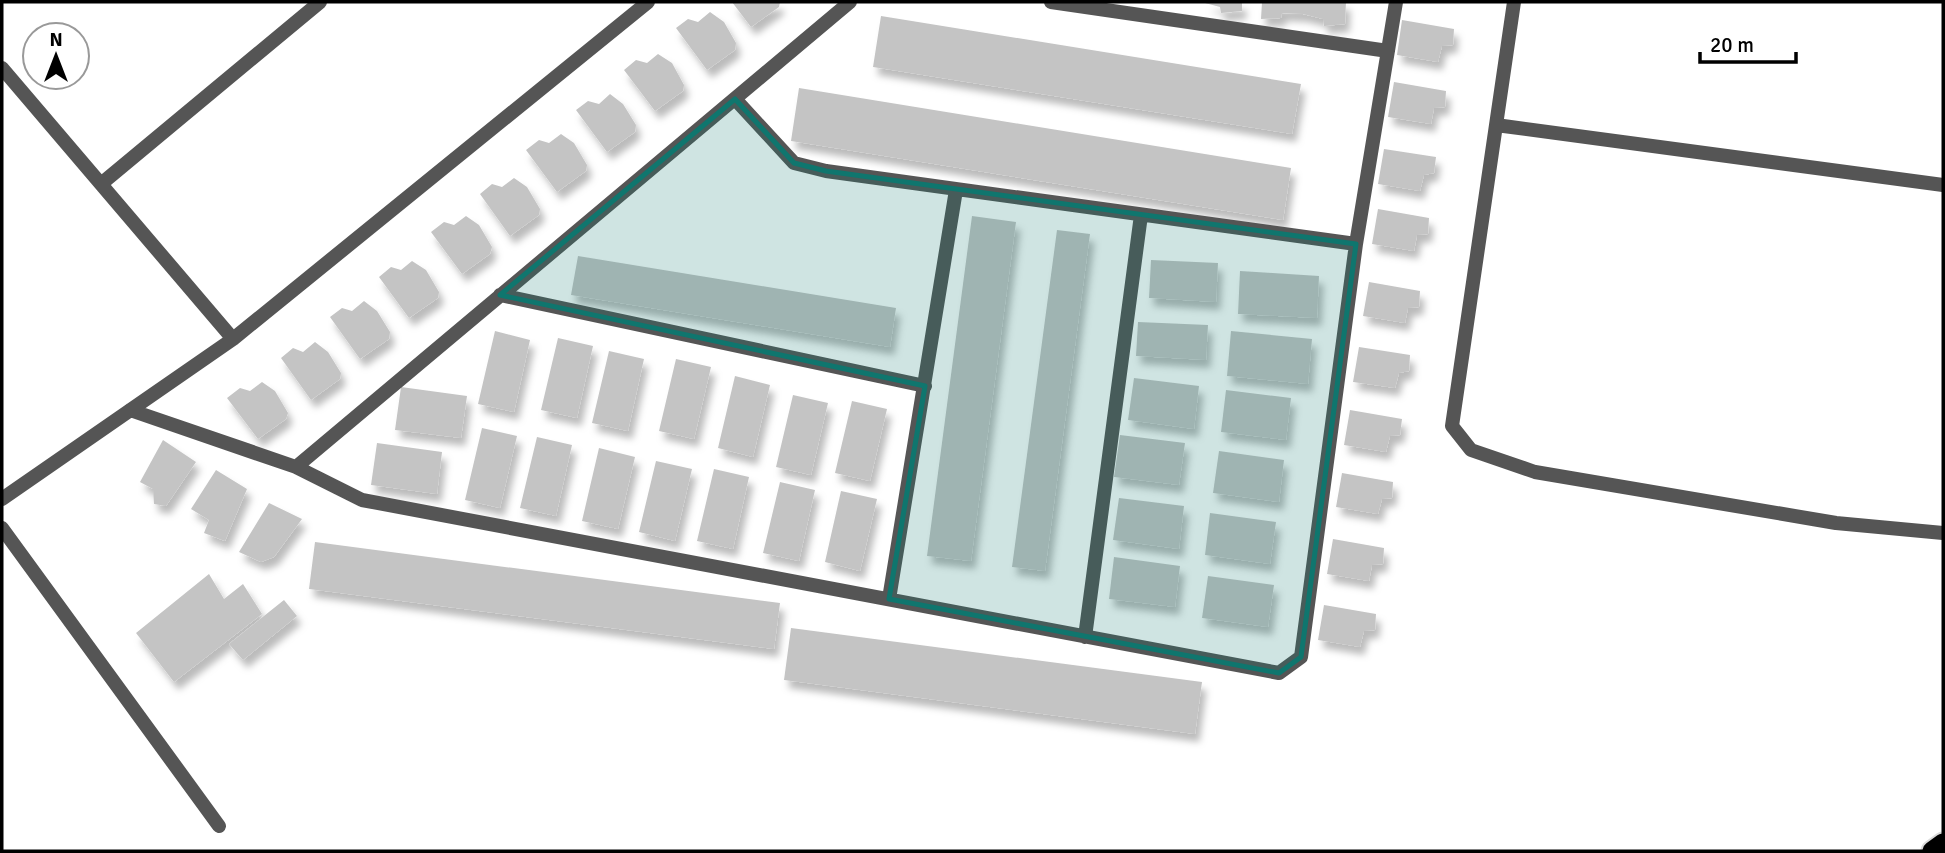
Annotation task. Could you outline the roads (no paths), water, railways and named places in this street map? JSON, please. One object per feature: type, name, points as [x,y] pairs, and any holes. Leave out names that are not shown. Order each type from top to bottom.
[{"type":"highway","points":[[1932,851],[1943,843]]},
{"type":"street","points":[[102,184],[320,2]]},
{"type":"street","points":[[2,499],[233,339],[648,2]]},
{"type":"street","points":[[296,467],[850,2]]},
{"type":"street","points":[[1051,2],[1388,51]]},
{"type":"street","points":[[130,410],[296,467],[362,500],[1279,673],[1301,657],[1356,244],[1396,2]]},
{"type":"street","points":[[1514,2],[1452,426],[1471,450],[1535,472],[1836,523],[1943,533]]},
{"type":"street","points":[[2,68],[233,339]]},
{"type":"street","points":[[735,99],[794,163],[827,171],[1356,244]]},
{"type":"street","points":[[1496,125],[1943,185]]},
{"type":"street","points":[[889,599],[956,190]]},
{"type":"street","points":[[1086,637],[1141,215]]},
{"type":"street","points":[[500,295],[925,386]]},
{"type":"street","points":[[2,528],[219,826]]}]
